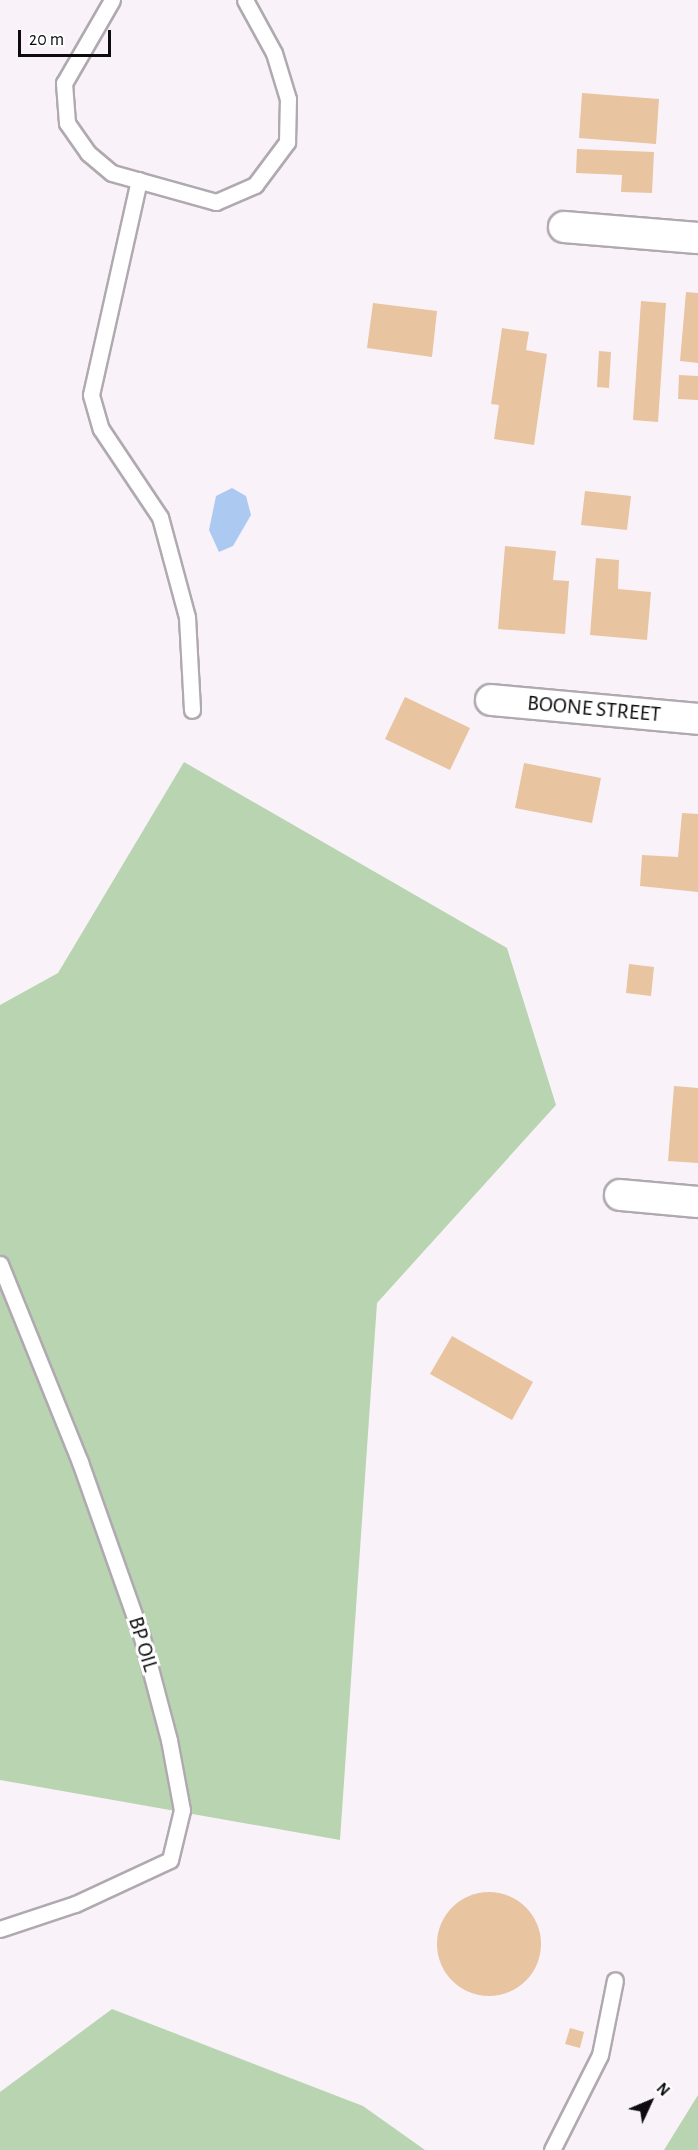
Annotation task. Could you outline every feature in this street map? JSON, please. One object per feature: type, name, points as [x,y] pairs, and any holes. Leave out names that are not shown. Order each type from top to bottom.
[{"type":"street","points":[[564,227],[698,238]]},
{"type":"street","name":"BOONE STREET","points":[[490,700],[698,719]]},
{"type":"street","points":[[620,1195],[698,1202]]},
{"type":"lane","points":[[112,0],[64,83],[67,123],[88,153],[112,173],[216,202],[255,185],[287,142],[288,99],[274,53],[245,0]]},
{"type":"lane","points":[[139,180],[91,395],[101,429],[160,517],[187,617],[192,710]]},
{"type":"lane","name":"BP OIL","points":[[0,1264],[80,1462],[141,1634],[169,1740],[182,1810],[170,1860],[75,1904],[0,1929]]},
{"type":"lane","points":[[552,2150],[600,2055],[615,1980]]},
{"type":"green space","points":[[184,762],[507,948],[556,1105],[377,1303],[340,1840],[0,1780],[0,1005],[58,973]]},
{"type":"green space","points":[[112,2009],[363,2106],[425,2150],[0,2150],[0,2092]]},
{"type":"green space","points":[[698,2095],[698,2150],[664,2150]]},
{"type":"water","points":[[232,488],[246,496],[251,515],[233,546],[219,552],[209,530],[216,496]]},
{"type":"building","points":[[582,93],[659,99],[656,144],[579,138]]},
{"type":"building","points":[[577,149],[654,152],[652,193],[621,192],[622,175],[576,173]]},
{"type":"building","points":[[686,292],[698,293],[698,363],[680,361]]},
{"type":"building","points":[[641,301],[666,303],[658,422],[633,420]]},
{"type":"building","points":[[373,303],[437,311],[432,357],[367,348]]},
{"type":"building","points":[[502,328],[529,332],[526,350],[547,354],[534,445],[494,439],[499,405],[491,404]]},
{"type":"building","points":[[599,351],[611,352],[609,388],[597,387]]},
{"type":"building","points":[[679,375],[698,376],[698,400],[678,399]]},
{"type":"building","points":[[585,491],[631,496],[627,530],[581,525]]},
{"type":"building","points":[[505,546],[556,551],[553,580],[569,581],[565,634],[498,629]]},
{"type":"building","points":[[596,558],[619,560],[618,589],[651,592],[647,640],[590,635]]},
{"type":"building","points":[[405,697],[470,728],[450,770],[385,739]]},
{"type":"building","points":[[524,763],[601,778],[592,823],[515,808]]},
{"type":"building","points":[[682,813],[698,814],[698,892],[640,886],[642,855],[678,857]]},
{"type":"building","points":[[629,964],[654,967],[651,996],[626,993]]},
{"type":"building","points":[[674,1086],[698,1088],[698,1163],[668,1161]]},
{"type":"building","points":[[452,1336],[533,1382],[512,1420],[430,1374]]},
{"type":"building","points":[[489,1892],[509,1896],[526,1907],[537,1924],[541,1944],[537,1964],[526,1981],[509,1992],[489,1996],[469,1992],[452,1981],[441,1964],[437,1944],[441,1924],[452,1907],[469,1896]]},
{"type":"building","points":[[570,2028],[584,2032],[580,2048],[565,2044]]}]
